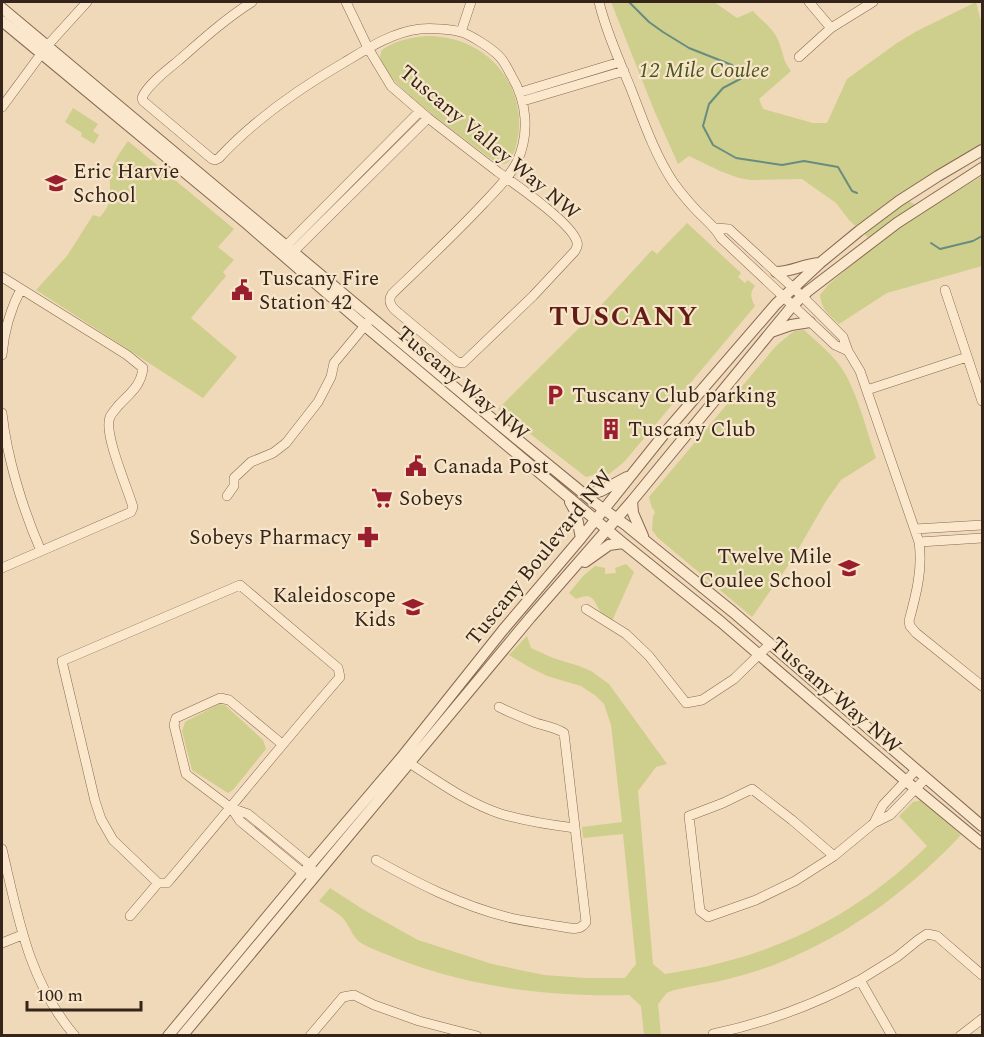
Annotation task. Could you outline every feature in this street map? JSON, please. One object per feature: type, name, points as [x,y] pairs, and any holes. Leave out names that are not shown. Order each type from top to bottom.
[{"type":"street","points":[[2,107],[44,50],[87,2]]},
{"type":"street","points":[[252,2],[229,16],[142,95],[143,101],[212,159],[219,158],[273,109],[311,82],[368,48],[395,35],[419,29],[439,29],[460,32],[499,56],[522,96],[525,121],[524,139],[517,161],[506,178]]},
{"type":"street","name":"Tuscany Valley Way NW","points":[[346,2],[368,48],[391,86],[424,115],[547,209],[566,226],[577,241],[575,251],[533,296],[463,363],[459,364],[395,310],[390,302],[391,296],[472,216],[506,178]]},
{"type":"street","points":[[460,32],[471,2]]},
{"type":"street","points":[[599,2],[656,152],[684,197],[716,228],[721,238],[835,345],[848,351]]},
{"type":"street","points":[[809,2],[831,28]]},
{"type":"street","points":[[799,57],[831,28],[873,2]]},
{"type":"street","name":"Tuscany Way NW","points":[[2,8],[44,50]]},
{"type":"street","name":"Tuscany Way NW","points":[[2,21],[44,50],[288,251],[623,543],[721,622],[982,844]]},
{"type":"street","points":[[522,96],[622,66]]},
{"type":"street","points":[[288,251],[424,115]]},
{"type":"street","name":"Tuscany Boulevard NW","points":[[182,1035],[315,876],[503,630],[669,428],[783,296],[820,263],[899,201],[982,150]]},
{"type":"street","name":"Tuscany Boulevard NW","points":[[168,1035],[306,869],[405,761],[632,501],[793,305],[897,223],[982,168]]},
{"type":"street","points":[[716,228],[729,229],[843,337],[860,371],[919,542],[921,563],[909,621],[910,626],[982,686]]},
{"type":"street","points":[[776,272],[820,263]]},
{"type":"street","points":[[2,277],[127,355],[143,368],[142,378],[109,418],[108,428],[118,466],[134,507],[131,512],[2,568]]},
{"type":"street","points":[[2,355],[8,319],[21,289]]},
{"type":"street","points":[[945,290],[982,401]]},
{"type":"street","points":[[770,332],[810,321]]},
{"type":"street","points":[[227,496],[234,486],[234,478],[251,462],[273,453],[286,442],[318,402],[331,377],[334,363],[368,322]]},
{"type":"street","name":"Tuscany Way NW","points":[[368,322],[605,508],[733,612],[982,826]]},
{"type":"street","points":[[867,390],[967,357]]},
{"type":"street","points":[[2,413],[22,503],[41,551]]},
{"type":"street","points":[[586,494],[601,491],[633,474]]},
{"type":"street","points":[[568,496],[576,513],[581,537]]},
{"type":"street","points":[[632,501],[633,513],[646,542]]},
{"type":"street","points":[[915,529],[982,525]]},
{"type":"street","points":[[919,542],[982,538]]},
{"type":"street","points":[[565,577],[609,545],[623,543]]},
{"type":"street","points":[[240,585],[338,668],[340,677],[231,808],[166,883],[158,883],[113,840],[101,819],[62,661],[240,585]]},
{"type":"street","points":[[586,609],[626,634],[649,656],[686,703],[702,700],[734,679],[770,644]]},
{"type":"street","points":[[282,744],[229,700],[220,698],[176,718],[174,725],[186,774],[231,808],[248,814],[315,876]]},
{"type":"street","points":[[375,860],[414,882],[464,904],[537,924],[577,929],[583,926],[586,922],[564,733],[557,728],[525,719],[499,707]]},
{"type":"street","points":[[405,761],[437,782],[483,807],[540,824],[575,828]]},
{"type":"street","points":[[874,823],[883,805],[916,770]]},
{"type":"street","points":[[834,856],[752,789],[689,816],[700,911],[708,917],[756,900],[795,881],[834,856],[874,823],[890,815],[926,778]]},
{"type":"street","points":[[2,849],[22,935],[40,983],[57,1012],[75,1035]]},
{"type":"street","points":[[130,916],[158,883]]},
{"type":"street","points":[[713,1034],[774,1017],[860,980],[897,957],[927,934],[937,936],[982,975]]},
{"type":"street","points":[[2,943],[22,935]]},
{"type":"street","points":[[860,980],[892,1035]]},
{"type":"street","points":[[310,1035],[343,997],[354,995],[374,1005],[419,1021],[477,1035]]},
{"type":"street","points":[[960,1035],[982,1019]]},
{"type":"green space","name":"12 Mile Coulee","points":[[611,2],[714,2],[737,18],[753,11],[776,36],[791,71],[759,99],[763,109],[813,123],[827,123],[847,79],[917,31],[976,2],[982,25],[982,145],[901,196],[925,211],[982,176],[982,266],[887,293],[839,324],[824,308],[820,295],[829,284],[876,245],[849,220],[836,203],[802,179],[751,180],[739,178],[689,156],[678,164]]},
{"type":"green space","points":[[428,36],[447,38],[480,51],[494,62],[505,76],[513,91],[518,109],[519,128],[514,153],[507,163],[500,164],[494,161],[449,127],[412,98],[385,70],[380,59],[382,50],[404,40]]},
{"type":"green space","points":[[73,108],[98,124],[93,131],[99,135],[94,144],[65,122]]},
{"type":"green space","points":[[128,141],[234,229],[218,247],[234,260],[223,272],[226,276],[191,318],[237,357],[203,398],[36,290],[67,256],[93,215],[100,217],[105,211],[109,200],[112,167]]},
{"type":"green space","points":[[687,223],[741,273],[738,277],[745,283],[748,280],[755,286],[751,296],[755,306],[624,462],[609,474],[586,477],[498,409],[593,314],[652,250],[657,254]]},
{"type":"green space","points":[[804,330],[830,354],[844,372],[855,396],[876,458],[841,480],[826,501],[792,560],[752,617],[658,538],[652,530],[655,513],[649,497],[776,346],[794,331]]},
{"type":"green space","points":[[626,564],[634,572],[612,621],[603,615],[591,597],[576,599],[569,593],[595,566],[605,568],[605,574],[616,573],[615,568]]},
{"type":"green space","points":[[527,636],[531,648],[591,671],[609,684],[667,764],[656,767],[638,791],[653,964],[665,974],[713,965],[749,955],[832,919],[857,903],[905,867],[927,846],[899,816],[913,802],[922,800],[961,835],[943,854],[884,904],[818,945],[786,960],[730,979],[667,993],[658,1004],[661,1035],[644,1035],[641,1006],[629,995],[542,992],[486,984],[430,970],[361,943],[342,917],[319,901],[330,888],[418,940],[492,964],[544,975],[625,978],[636,964],[623,834],[583,838],[582,827],[622,822],[611,725],[604,704],[596,696],[581,686],[547,676],[509,655]]},
{"type":"green space","points":[[219,704],[225,705],[263,740],[266,749],[233,790],[228,793],[192,770],[182,731],[185,722]]},
{"type":"waterway","points":[[629,2],[663,32],[689,48],[732,65],[742,78],[723,88],[709,104],[703,126],[713,145],[736,158],[782,165],[804,161],[838,167],[852,191],[857,193]]},
{"type":"waterway","points":[[931,243],[940,249],[973,241],[982,236]]},
{"type":"place","name":"Eric Harvie School","points":[[56,183]]},
{"type":"place","name":"Tuscany Fire Station 42","points":[[242,290]]},
{"type":"place","name":"Tuscany Club parking","points":[[555,395]]},
{"type":"place","name":"Tuscany Club","points":[[611,429]]},
{"type":"place","name":"Canada Post","points":[[416,466]]},
{"type":"place","name":"Sobeys","points":[[382,498]]},
{"type":"place","name":"Sobeys Pharmacy","points":[[368,537]]},
{"type":"place","name":"Twelve Mile Coulee School","points":[[849,568]]},
{"type":"place","name":"Kaleidoscope Kids","points":[[413,607]]},
{"type":"district","name":"TUSCANY","points":[[624,316]]}]
